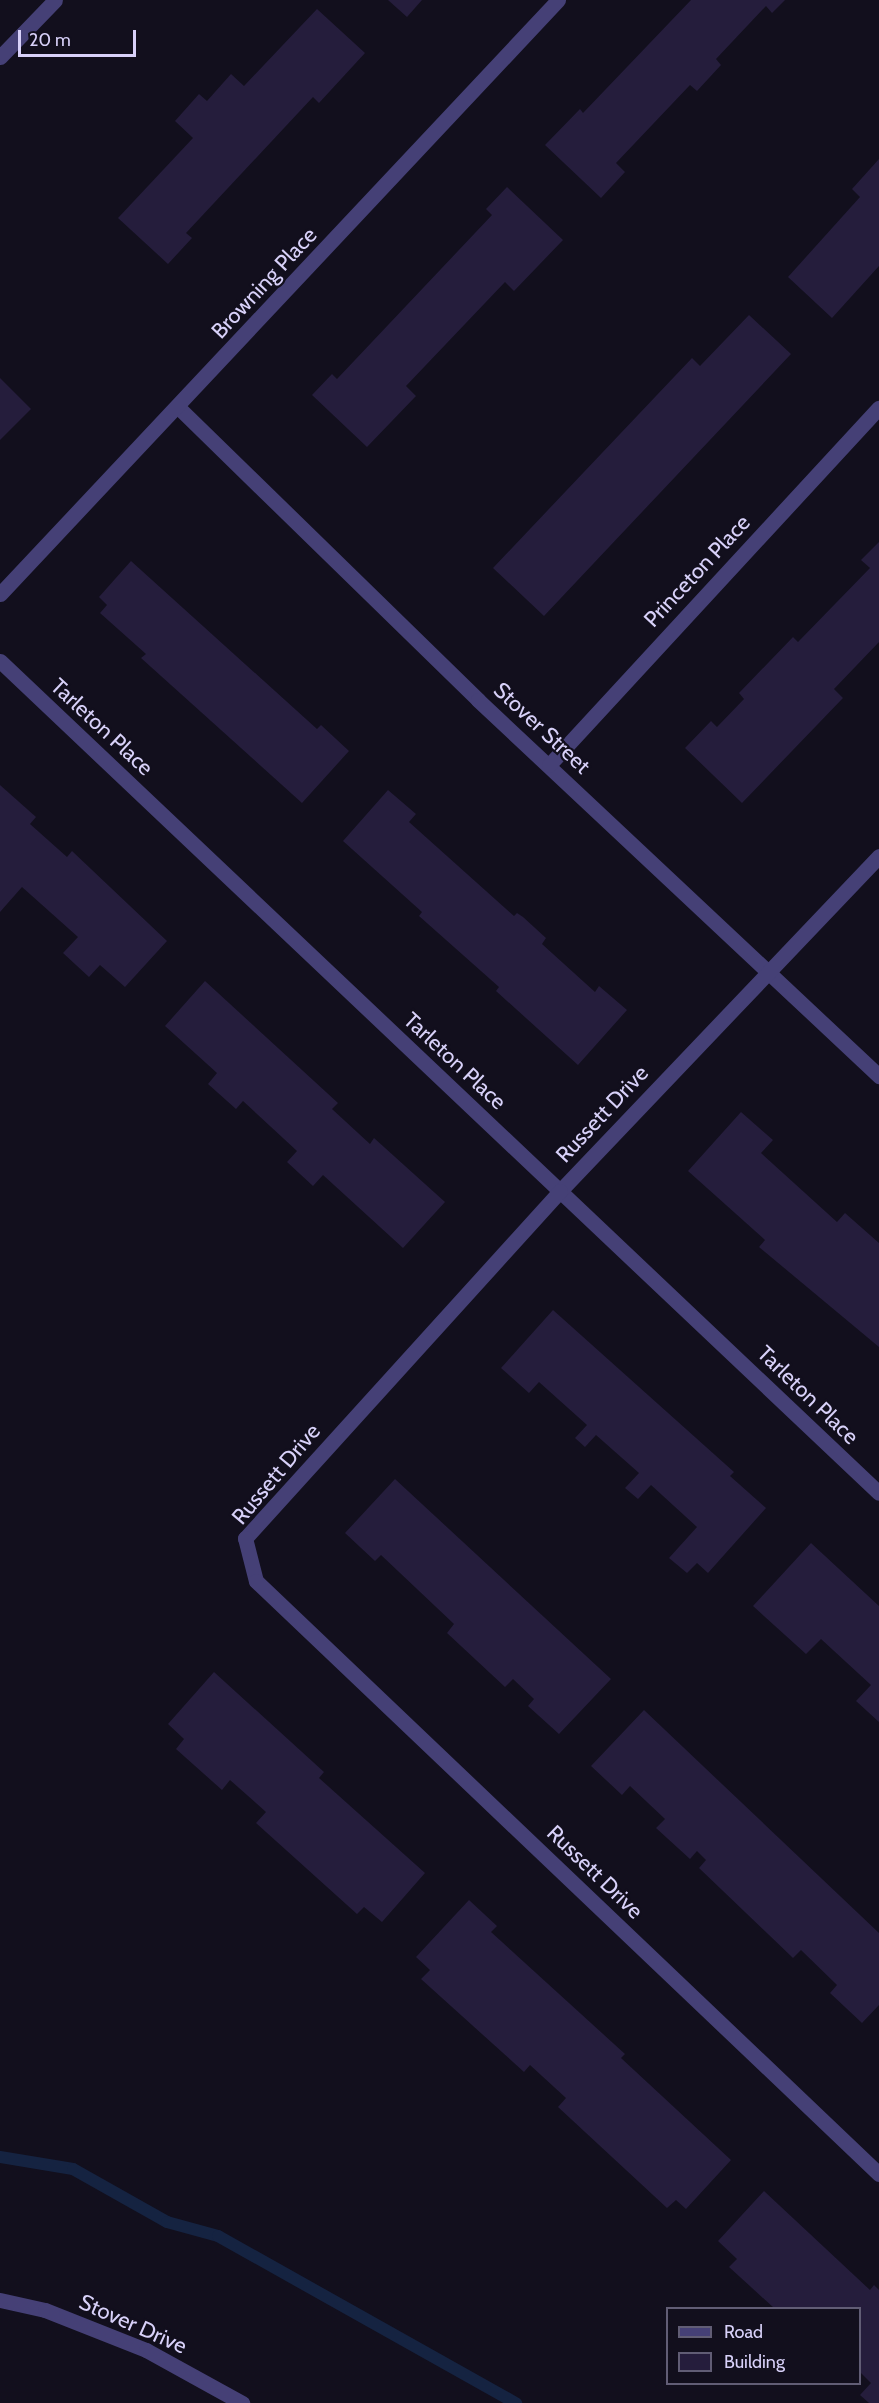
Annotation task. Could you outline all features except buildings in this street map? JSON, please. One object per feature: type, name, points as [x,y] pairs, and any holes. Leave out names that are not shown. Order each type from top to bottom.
[{"type":"street","points":[[0,57],[55,0]]},
{"type":"street","name":"Browning Place","points":[[0,594],[179,408],[558,0]]},
{"type":"street","name":"Stover Street","points":[[179,408],[549,765],[879,1076]]},
{"type":"street","name":"Princeton Place","points":[[549,765],[879,408]]},
{"type":"street","name":"Tarleton Place","points":[[0,661],[879,1493]]},
{"type":"street","name":"Russett Drive","points":[[879,856],[560,1191],[245,1538],[256,1581],[879,2174]]},
{"type":"street","name":"Stover Drive","points":[[0,2300],[45,2310],[146,2350],[242,2403]]},
{"type":"waterway","points":[[0,2157],[73,2169],[167,2222],[218,2236],[516,2403]]}]
